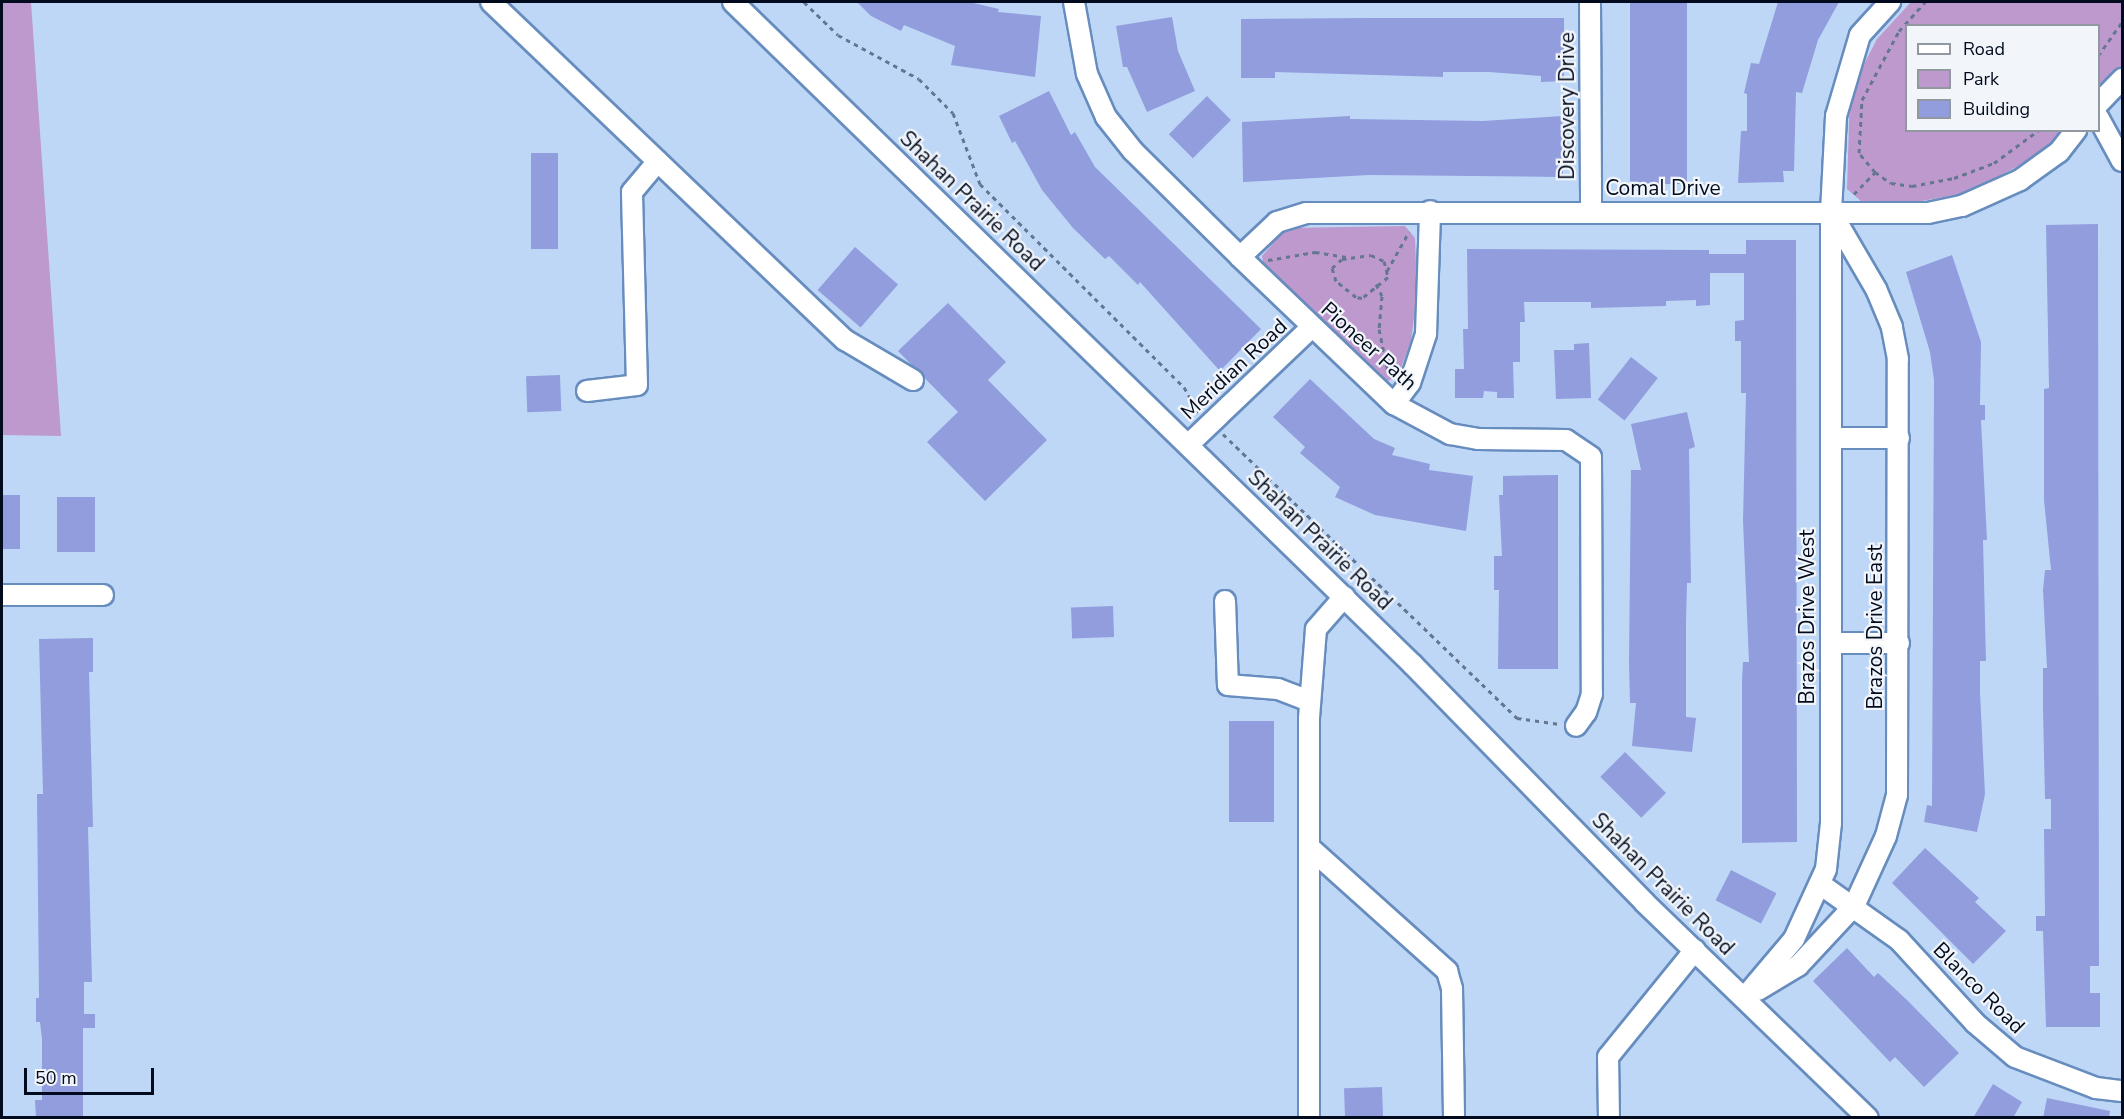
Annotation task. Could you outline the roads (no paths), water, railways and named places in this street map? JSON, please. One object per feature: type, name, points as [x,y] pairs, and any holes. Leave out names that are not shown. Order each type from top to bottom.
[{"type":"street","points":[[492,2],[845,340],[913,380]]},
{"type":"street","name":"Shahan Prairie Road","points":[[733,2],[1344,597],[1695,950],[1868,1118]]},
{"type":"street","name":"Pioneer Path","points":[[1074,2],[1087,74],[1106,117],[1133,151],[1394,404],[1450,434],[1478,440],[1566,440],[1591,457],[1592,694],[1586,712],[1576,726]]},
{"type":"street","name":"Discovery Drive","points":[[1590,2],[1591,211]]},
{"type":"street","name":"Brazos Drive West","points":[[1745,997],[1794,939],[1826,869],[1831,823],[1831,212],[1836,116],[1846,74],[1860,35],[1890,2]]},
{"type":"street","points":[[2100,102],[2122,79]]},
{"type":"street","points":[[2100,121],[2122,161]]},
{"type":"street","name":"Comal Drive","points":[[1240,257],[1276,222],[1289,215],[1430,211],[1928,213],[1962,206],[2020,180],[2059,152],[2074,132]]},
{"type":"street","points":[[587,391],[637,385],[632,192],[658,161]]},
{"type":"street","points":[[1394,404],[1410,383],[1426,334],[1430,211]]},
{"type":"street","name":"Brazos Drive East","points":[[1745,997],[1798,966],[1854,906],[1886,836],[1897,795],[1898,359],[1892,327],[1849,237],[1831,212]]},
{"type":"street","name":"Meridian Road","points":[[1188,445],[1312,327]]},
{"type":"street","points":[[1831,438],[1899,438]]},
{"type":"street","points":[[2,595],[103,595]]},
{"type":"street","points":[[1309,1118],[1310,701],[1316,629],[1344,597]]},
{"type":"street","points":[[1226,601],[1228,685],[1278,689],[1310,701]]},
{"type":"street","points":[[1831,644],[1899,643]]},
{"type":"street","points":[[1309,847],[1447,971],[1452,989],[1454,1118]]},
{"type":"street","name":"Blanco Road","points":[[1820,884],[1899,940],[1976,1023],[2015,1057],[2096,1088],[2122,1091]]},
{"type":"street","points":[[1609,1118],[1608,1058],[1695,950]]}]
